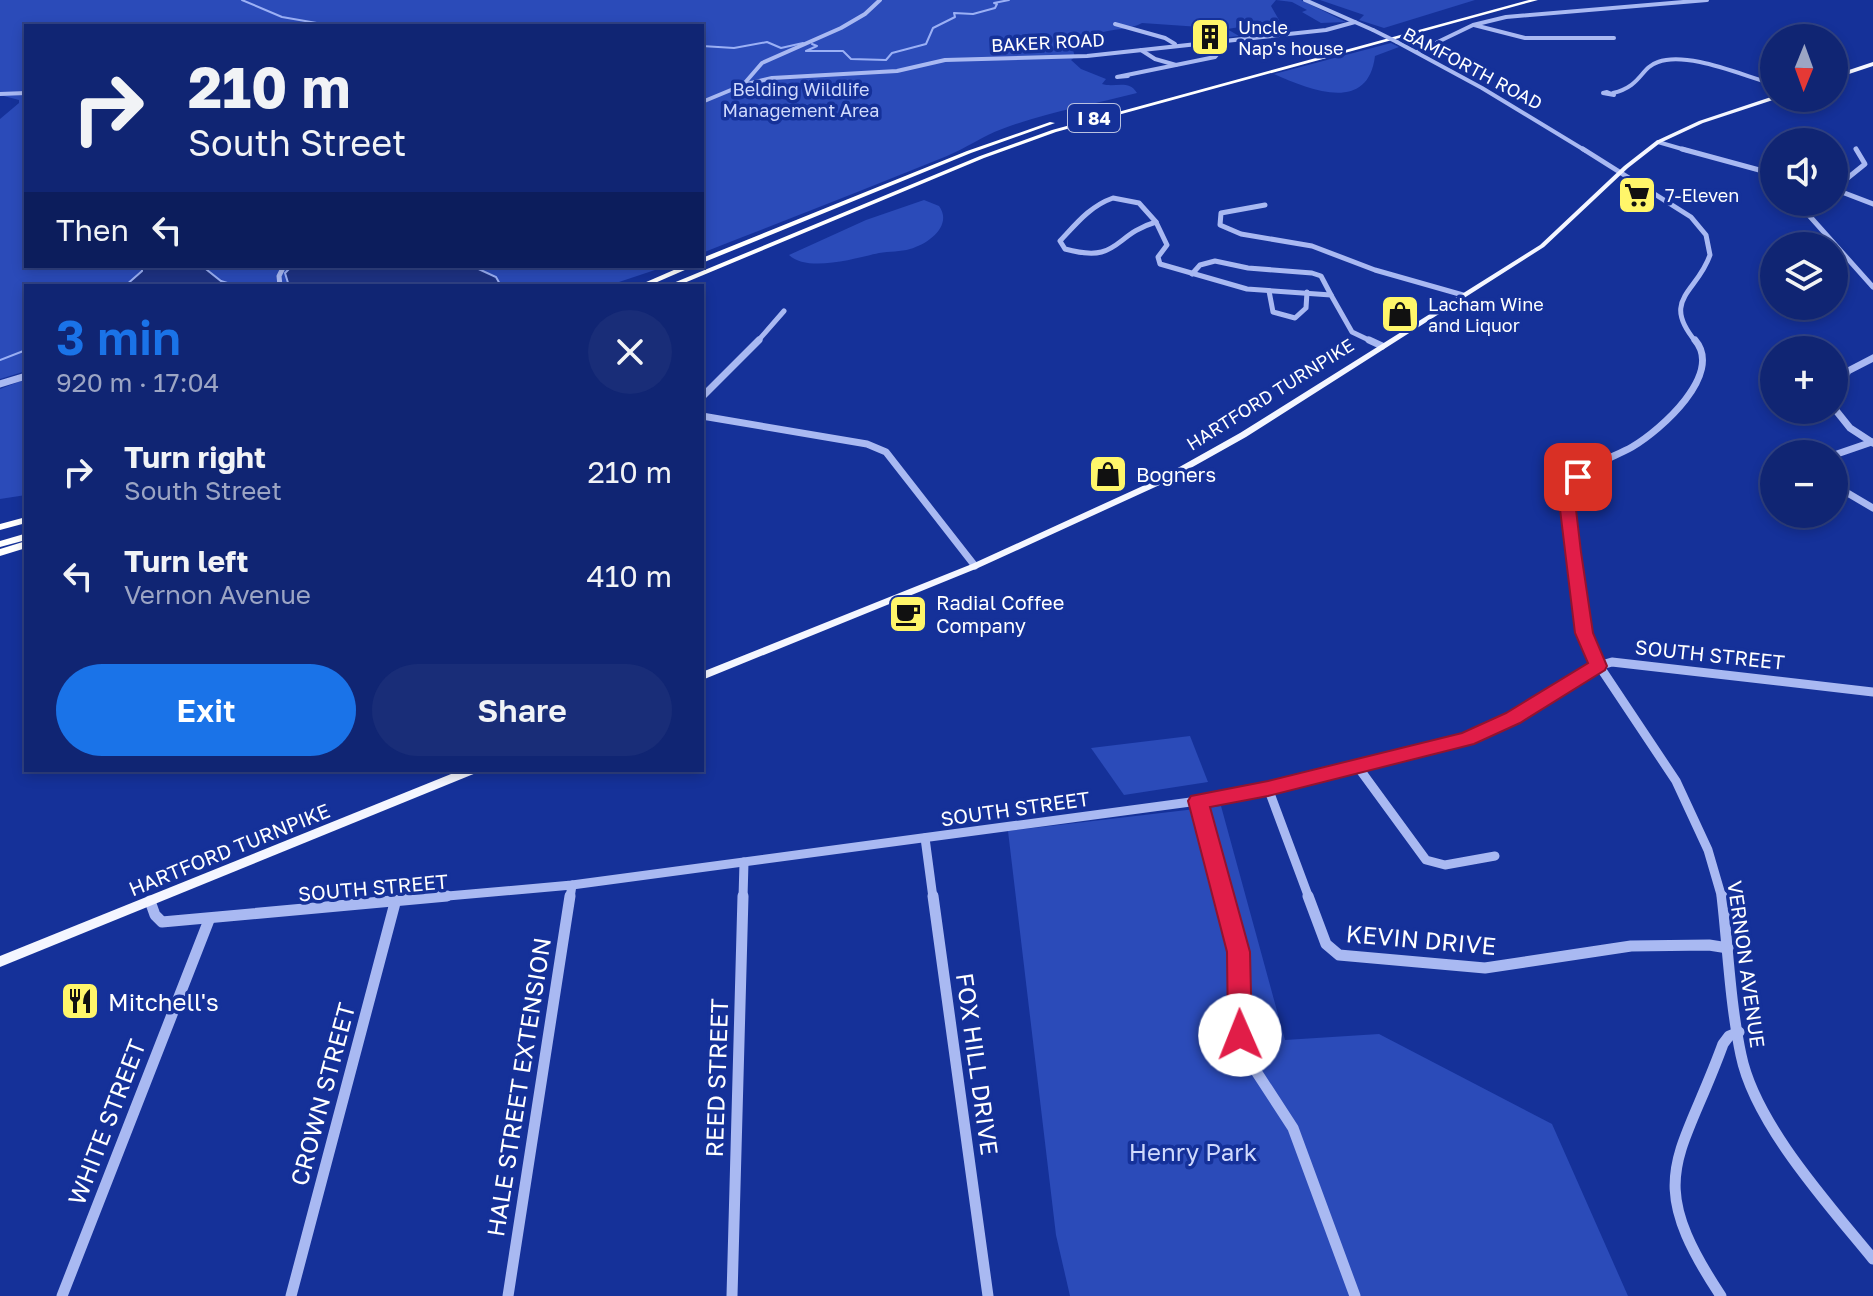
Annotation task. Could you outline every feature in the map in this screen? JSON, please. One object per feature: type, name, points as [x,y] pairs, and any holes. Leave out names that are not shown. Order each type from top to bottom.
[{"type":"highway","name":"I 84","points":[[704,260],[1031,129],[1510,0]]},
{"type":"highway","name":"I 84","points":[[675,284],[982,157],[1065,127],[1535,0]]},
{"type":"highway","points":[[646,284],[685,268]]},
{"type":"highway","points":[[0,519],[24,517]]},
{"type":"highway","points":[[0,527],[24,518]]},
{"type":"highway","points":[[0,544],[24,537]]},
{"type":"highway","points":[[0,553],[24,545]]},
{"type":"main road","points":[[1848,72],[1873,64]]},
{"type":"main road","name":"HARTFORD TURNPIKE","points":[[704,675],[975,566],[1161,481],[1243,435],[1558,233],[1620,172],[1658,142],[1701,122],[1760,103]]},
{"type":"main road","name":"HARTFORD TURNPIKE","points":[[0,962],[467,772]]},
{"type":"street","points":[[704,101],[743,85],[762,63],[841,28],[865,14],[880,0]]},
{"type":"street","name":"BAMFORTH ROAD","points":[[1305,0],[1373,30],[1510,102],[1620,172]]},
{"type":"street","points":[[1417,52],[1473,25],[1532,13],[1707,0]]},
{"type":"street","name":"BAKER ROAD","points":[[743,85],[772,78],[897,71],[945,60],[1065,58],[1326,30],[1355,22]]},
{"type":"street","points":[[1115,24],[1165,38],[1176,45]]},
{"type":"street","points":[[1473,25],[1496,35],[1522,39],[1614,38]]},
{"type":"street","points":[[1128,76],[1207,60],[1222,49],[1214,40]]},
{"type":"street","points":[[1140,50],[1155,59],[1177,65]]},
{"type":"street","points":[[1613,93],[1639,85],[1650,68],[1665,61],[1694,62],[1760,80]]},
{"type":"street","points":[[0,94],[24,93]]},
{"type":"street","points":[[1658,142],[1760,171]]},
{"type":"street","points":[[1848,178],[1865,164],[1856,149]]},
{"type":"street","name":"VERNON AVENUE","points":[[1620,172],[1700,225],[1707,235],[1710,254],[1703,270],[1685,290],[1680,311],[1682,320],[1702,348],[1705,359],[1703,371],[1690,392],[1643,441],[1590,468],[1571,488],[1567,501],[1584,633],[1598,666],[1658,750],[1702,834],[1721,886],[1747,1077],[1808,1175],[1873,1259]]},
{"type":"street","points":[[1848,194],[1873,204]]},
{"type":"street","points":[[1156,222],[1138,225],[1114,251],[1099,254],[1073,252],[1065,249],[1060,241],[1100,201],[1126,198],[1149,209],[1165,238],[1167,245],[1158,257],[1160,264],[1247,289],[1331,295]]},
{"type":"street","points":[[1265,205],[1221,213],[1220,225],[1241,234],[1312,246],[1375,270],[1463,295]]},
{"type":"street","points":[[1810,216],[1873,287]]},
{"type":"street","points":[[1192,274],[1200,265],[1215,261],[1321,276],[1352,332],[1382,346]]},
{"type":"street","points":[[1864,276],[1873,277]]},
{"type":"street","points":[[1269,291],[1273,312],[1295,318],[1306,308],[1307,292]]},
{"type":"street","points":[[704,395],[740,362],[784,311]]},
{"type":"street","points":[[1848,367],[1873,358]]},
{"type":"street","points":[[0,384],[24,377]]},
{"type":"street","points":[[704,416],[867,444],[886,452],[975,566]]},
{"type":"street","points":[[1847,424],[1872,443]]},
{"type":"street","points":[[1848,451],[1872,443]]},
{"type":"street","points":[[1848,493],[1873,508]]},
{"type":"street","name":"SOUTH STREET","points":[[150,901],[155,915],[162,922],[395,903],[572,885],[1198,801],[1268,788],[1442,747],[1495,728],[1598,666],[1612,662],[1873,692]]},
{"type":"street","points":[[1358,767],[1426,860],[1445,865],[1495,856]]},
{"type":"street","name":"KEVIN DRIVE","points":[[1268,788],[1326,944],[1339,955],[1485,968],[1631,946],[1709,945],[1728,948]]},
{"type":"street","points":[[1198,801],[1239,952],[1240,1035],[1250,1062],[1293,1128],[1355,1296]]},
{"type":"street","name":"FOX HILL DRIVE","points":[[925,838],[988,1296]]},
{"type":"street","name":"REED STREET","points":[[732,1296],[744,862]]},
{"type":"street","name":"HALE STREET EXTENSION","points":[[508,1296],[572,885]]},
{"type":"street","name":"CROWN STREET","points":[[291,1296],[395,903]]},
{"type":"street","name":"WHITE STREET","points":[[62,1296],[209,920]]},
{"type":"street","points":[[1721,1296],[1687,1238],[1678,1214],[1673,1171],[1723,1044],[1729,1036],[1739,1032]]},
{"type":"green space","name":"Belding Wildlife Management Area","points":[[0,0],[1276,0],[1271,6],[1279,20],[1270,24],[1279,31],[1256,32],[1247,26],[1227,29],[1239,36],[1229,37],[1215,28],[1142,23],[1097,34],[1101,38],[1099,41],[1073,50],[1075,57],[1071,60],[1081,69],[1106,79],[1102,84],[1130,86],[1137,93],[1052,113],[1002,129],[947,156],[704,252],[704,24],[24,24],[24,268],[661,268],[613,284],[24,284],[24,372],[0,379],[0,119],[19,100],[0,95]]},
{"type":"green space","points":[[1276,0],[1301,0],[1346,22],[1321,23],[1292,2]]},
{"type":"green space","points":[[1320,0],[1475,0],[1384,28],[1359,20],[1364,15]]},
{"type":"green space","points":[[1391,43],[1399,47],[1375,56],[1370,74],[1361,86],[1349,91],[1320,91],[1274,74]]},
{"type":"green space","points":[[924,200],[939,206],[943,220],[937,233],[917,246],[820,264],[797,260],[789,255],[866,220]]},
{"type":"green space","points":[[24,380],[24,495],[0,499],[0,389]]},
{"type":"green space","points":[[1190,736],[1208,782],[1124,795],[1091,748]]},
{"type":"green space","name":"Henry Park","points":[[1221,806],[1285,1040],[1379,1034],[1552,1124],[1628,1296],[1070,1296],[1056,1235],[1008,831]]},
{"type":"shaded area","points":[[142,268],[205,268],[221,281],[231,284],[127,284]]},
{"type":"shaded area","points":[[290,268],[476,268],[496,277],[500,284],[288,284],[285,273]]},
{"type":"waterway","points":[[242,0],[282,17],[322,24]]},
{"type":"waterway","points":[[812,44],[817,46],[806,51],[843,51],[851,59],[886,60],[892,53],[926,44],[933,28],[955,17],[954,13],[973,14],[995,8],[997,4],[994,3],[1009,0]]},
{"type":"waterway","points":[[704,46],[734,48],[767,42],[781,48],[803,43]]},
{"type":"waterway","points":[[0,360],[24,351]]},
{"type":"place","name":"Uncle Nap's house","points":[[1210,37]]},
{"type":"place","name":"7-Eleven","points":[[1637,195]]},
{"type":"place","name":"Lacham Wine and Liquor","points":[[1400,314]]},
{"type":"place","name":"Bogners","points":[[1108,474]]},
{"type":"place","name":"Radial Coffee Company","points":[[908,614]]},
{"type":"place","name":"Mitchell's","points":[[80,1001]]},
{"type":"route","points":[[1240,1035],[1239,952],[1198,801],[1268,788],[1467,739],[1513,718],[1598,666],[1584,633],[1572,552],[1567,501],[1578,477]]}]
